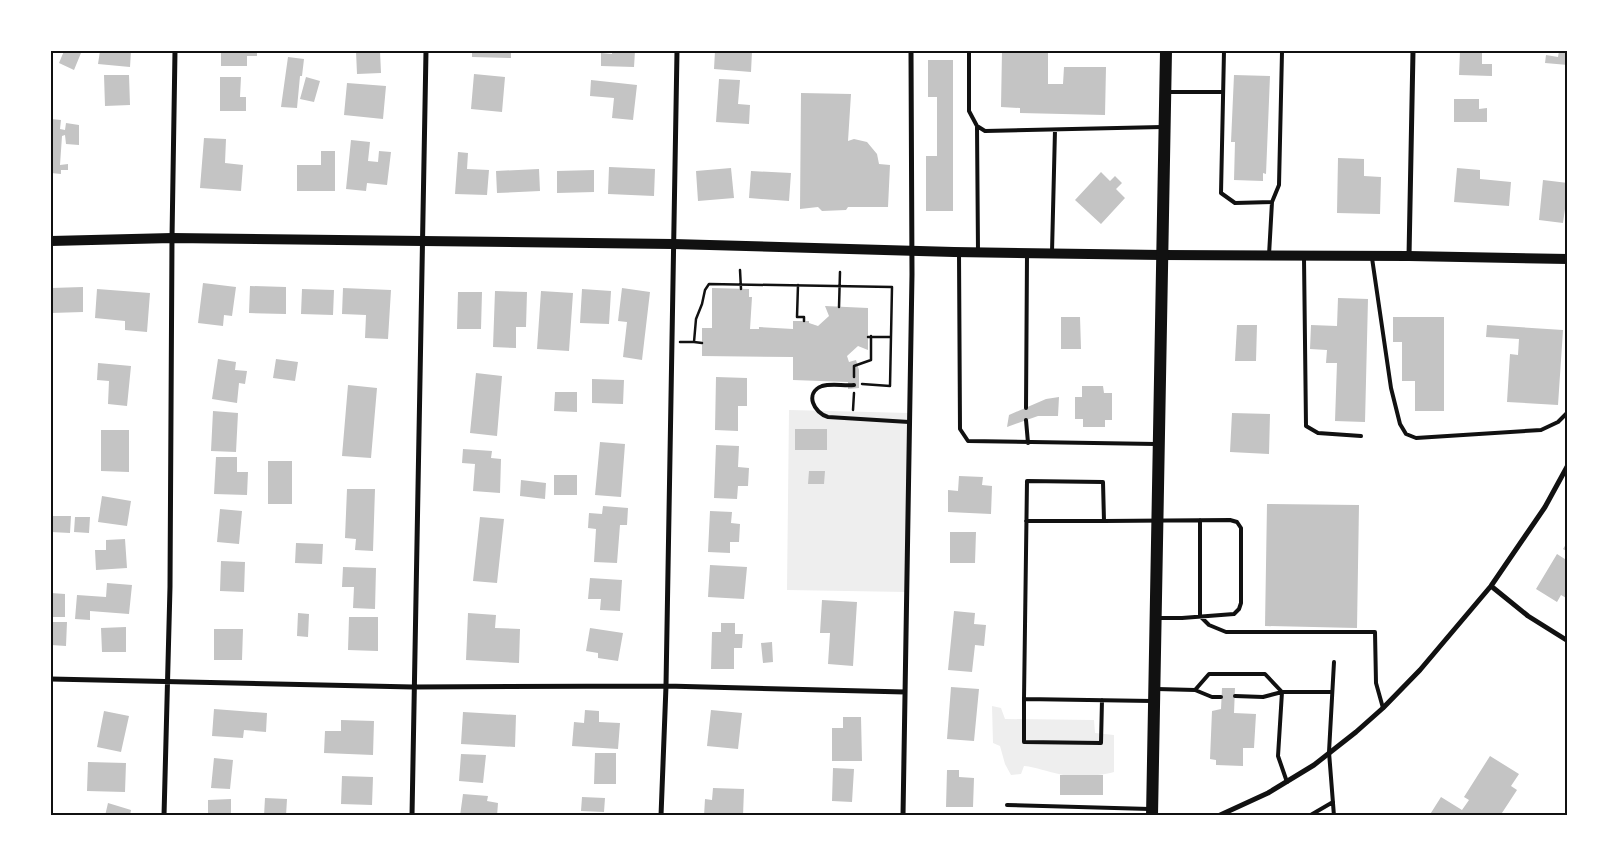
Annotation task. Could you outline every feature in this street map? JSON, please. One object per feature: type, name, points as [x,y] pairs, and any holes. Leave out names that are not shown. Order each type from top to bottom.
[{"type":"main road","points":[[1152,812],[1166,51]]},
{"type":"main road","points":[[51,240],[172,238],[673,244],[959,252],[1568,259]]},
{"type":"street","points":[[164,816],[170,587],[175,51]]},
{"type":"street","points":[[412,816],[426,51]]},
{"type":"street","points":[[661,816],[666,686],[677,51]]},
{"type":"street","points":[[904,816],[912,251],[911,51]]},
{"type":"street","points":[[1409,256],[1412,51]]},
{"type":"street","points":[[1218,816],[1287,782],[1314,765],[1383,708],[1420,670],[1491,586],[1544,506],[1568,465]]},
{"type":"street","points":[[1491,586],[1528,616],[1568,641]]},
{"type":"street","points":[[51,679],[413,687],[666,686],[905,692]]},
{"type":"lane","points":[[969,51],[969,111],[977,126],[978,252]]},
{"type":"lane","points":[[1224,51],[1221,193],[1235,203],[1272,202]]},
{"type":"lane","points":[[1269,255],[1272,202],[1279,185],[1281,51]]},
{"type":"lane","points":[[1165,92],[1224,92]]},
{"type":"lane","points":[[977,126],[990,131],[1165,126]]},
{"type":"lane","points":[[1052,253],[1054,130]]},
{"type":"lane","points":[[959,252],[960,428],[968,441],[1159,444]]},
{"type":"lane","points":[[1026,408],[1027,253]]},
{"type":"lane","points":[[1304,256],[1306,426],[1318,433],[1361,436]]},
{"type":"lane","points":[[1372,256],[1391,388],[1400,424],[1406,434],[1416,438],[1541,430],[1558,422],[1568,412]]},
{"type":"lane","points":[[854,385],[824,386],[814,392],[813,404],[819,414],[828,418],[909,422]]},
{"type":"lane","points":[[1026,420],[1028,443]]},
{"type":"lane","points":[[1102,700],[1101,743],[1024,742],[1027,481],[1103,482],[1104,521]]},
{"type":"lane","points":[[1026,521],[1157,519],[1230,520],[1237,522],[1241,528],[1241,603],[1239,609],[1234,614],[1156,618]]},
{"type":"lane","points":[[1200,520],[1200,616],[1209,625],[1226,632],[1375,632],[1376,683],[1383,708]]},
{"type":"lane","points":[[1334,662],[1329,752],[1334,816]]},
{"type":"lane","points":[[1195,690],[1209,674],[1265,674],[1282,692],[1278,756],[1287,782]]},
{"type":"lane","points":[[1024,699],[1102,700],[1195,690],[1212,697],[1221,697]]},
{"type":"lane","points":[[1234,696],[1263,697],[1282,692],[1332,692]]},
{"type":"lane","points":[[1309,816],[1333,802]]},
{"type":"lane","points":[[1007,805],[1152,812]]},
{"type":"path","points":[[740,270],[740,288]]},
{"type":"path","points":[[839,307],[840,272]]},
{"type":"path","points":[[694,342],[696,319],[706,286],[712,283],[892,287],[890,386],[854,385]]},
{"type":"path","points":[[798,285],[797,317],[804,317],[804,321]]},
{"type":"path","points":[[853,419],[854,366],[871,360],[870,337],[891,337]]},
{"type":"path","points":[[672,341],[702,343]]},
{"type":"shaded area","points":[[789,410],[910,413],[907,592],[787,590]]},
{"type":"shaded area","points":[[992,706],[1001,708],[1005,719],[1094,720],[1095,733],[1114,735],[1114,772],[1071,776],[1024,766],[1021,774],[1011,775],[1005,764],[1000,746],[993,743]]},
{"type":"building","points":[[64,51],[81,53],[74,70],[59,63]]},
{"type":"building","points":[[100,51],[131,51],[130,67],[98,64]]},
{"type":"building","points":[[221,51],[257,51],[257,56],[247,56],[247,66],[221,66]]},
{"type":"building","points":[[356,51],[380,51],[381,73],[357,74]]},
{"type":"building","points":[[472,51],[511,51],[511,58],[472,57]]},
{"type":"building","points":[[612,51],[635,51],[634,67],[601,66],[601,53],[612,54]]},
{"type":"building","points":[[715,51],[752,51],[751,72],[714,69]]},
{"type":"building","points":[[1002,51],[1048,51],[1048,84],[1063,84],[1064,67],[1106,67],[1105,115],[1020,113],[1020,108],[1001,107]]},
{"type":"building","points":[[1460,51],[1482,51],[1482,64],[1492,64],[1492,76],[1459,75]]},
{"type":"building","points":[[1559,51],[1568,51],[1568,65],[1545,63],[1546,55],[1558,57]]},
{"type":"building","points":[[288,57],[304,59],[302,76],[300,76],[297,108],[281,107]]},
{"type":"building","points":[[928,60],[953,60],[953,211],[926,211],[926,156],[937,156],[937,97],[928,97]]},
{"type":"building","points":[[474,74],[505,77],[502,112],[471,109]]},
{"type":"building","points":[[104,75],[129,75],[130,105],[105,106]]},
{"type":"building","points":[[1234,75],[1270,76],[1266,174],[1263,173],[1263,181],[1234,180],[1235,142],[1231,142]]},
{"type":"building","points":[[220,77],[241,77],[240,97],[246,97],[246,111],[220,111]]},
{"type":"building","points":[[306,77],[320,81],[314,102],[300,99]]},
{"type":"building","points":[[719,79],[740,80],[738,104],[750,105],[749,124],[716,122]]},
{"type":"building","points":[[591,80],[637,85],[633,120],[612,118],[614,98],[590,96]]},
{"type":"building","points":[[347,83],[386,86],[383,119],[344,115]]},
{"type":"building","points":[[801,93],[851,94],[848,141],[854,139],[867,142],[877,154],[879,164],[890,165],[888,207],[848,207],[846,210],[822,211],[818,207],[800,209]]},
{"type":"building","points":[[1454,99],[1479,99],[1479,109],[1487,108],[1487,122],[1454,122]]},
{"type":"building","points":[[51,119],[61,120],[60,129],[65,130],[66,123],[79,125],[79,145],[66,144],[65,135],[62,136],[60,165],[68,164],[68,170],[61,170],[61,174],[51,173]]},
{"type":"building","points":[[204,138],[226,139],[225,163],[243,165],[241,191],[200,188]]},
{"type":"building","points":[[351,140],[370,142],[368,161],[378,162],[379,151],[391,152],[387,185],[367,183],[366,191],[346,189]]},
{"type":"building","points":[[321,151],[335,151],[335,191],[297,191],[297,165],[321,165]]},
{"type":"building","points":[[458,152],[468,153],[467,169],[489,170],[487,195],[455,194]]},
{"type":"building","points":[[1338,158],[1364,159],[1364,176],[1381,177],[1380,214],[1337,213]]},
{"type":"building","points":[[609,167],[655,169],[654,196],[608,194]]},
{"type":"building","points":[[731,168],[734,198],[698,201],[696,171]]},
{"type":"building","points":[[1457,168],[1480,170],[1480,179],[1511,182],[1509,206],[1454,202]]},
{"type":"building","points":[[539,169],[540,191],[497,193],[496,171]]},
{"type":"building","points":[[594,170],[594,192],[557,193],[557,171]]},
{"type":"building","points":[[751,171],[791,173],[789,201],[749,198]]},
{"type":"building","points":[[1101,172],[1110,181],[1115,176],[1122,183],[1116,189],[1125,198],[1101,224],[1075,200]]},
{"type":"building","points":[[1543,180],[1568,183],[1568,209],[1565,209],[1563,223],[1539,220]]},
{"type":"building","points":[[203,283],[236,287],[232,316],[224,315],[223,326],[198,323]]},
{"type":"building","points":[[250,286],[286,287],[286,314],[249,313]]},
{"type":"building","points":[[83,287],[83,312],[51,313],[51,288]]},
{"type":"building","points":[[343,288],[391,290],[388,339],[365,338],[366,315],[342,314]]},
{"type":"building","points":[[622,288],[650,292],[642,360],[623,357],[627,322],[618,321]]},
{"type":"building","points":[[712,288],[749,289],[749,297],[752,297],[750,329],[759,329],[759,327],[793,329],[793,321],[809,321],[809,323],[818,326],[829,316],[825,306],[868,308],[868,350],[858,346],[847,356],[849,362],[856,360],[859,370],[859,388],[848,389],[848,382],[793,380],[793,357],[702,356],[702,328],[712,328]]},
{"type":"building","points":[[97,289],[150,293],[147,332],[125,330],[125,321],[95,318]]},
{"type":"building","points":[[302,289],[334,290],[333,315],[301,314]]},
{"type":"building","points":[[582,289],[611,291],[609,324],[580,323]]},
{"type":"building","points":[[495,291],[527,292],[526,327],[516,327],[516,348],[493,347]]},
{"type":"building","points":[[541,291],[573,293],[569,351],[537,349]]},
{"type":"building","points":[[458,292],[482,292],[481,329],[457,329]]},
{"type":"building","points":[[1338,298],[1368,299],[1365,422],[1335,421],[1337,363],[1326,363],[1327,350],[1310,349],[1311,325],[1337,326]]},
{"type":"building","points":[[1061,317],[1080,317],[1081,349],[1061,349]]},
{"type":"building","points":[[1393,317],[1444,317],[1444,411],[1415,411],[1415,381],[1402,381],[1402,342],[1393,342]]},
{"type":"building","points":[[1237,325],[1257,325],[1256,361],[1235,361]]},
{"type":"building","points":[[1487,325],[1563,330],[1558,405],[1507,402],[1510,354],[1518,355],[1519,339],[1486,337]]},
{"type":"building","points":[[218,359],[236,362],[235,370],[247,371],[245,384],[239,383],[237,403],[212,399]]},
{"type":"building","points":[[276,359],[298,362],[295,381],[273,378]]},
{"type":"building","points":[[98,363],[131,366],[127,406],[108,404],[109,381],[97,380]]},
{"type":"building","points":[[476,373],[502,376],[497,436],[470,433]]},
{"type":"building","points":[[716,377],[747,378],[747,406],[738,406],[738,431],[715,430]]},
{"type":"building","points":[[592,379],[624,380],[623,404],[592,403]]},
{"type":"building","points":[[348,385],[377,388],[371,458],[342,456]]},
{"type":"building","points":[[1082,386],[1103,386],[1104,393],[1112,393],[1112,420],[1105,420],[1105,427],[1083,427],[1083,419],[1075,419],[1075,397],[1082,397]]},
{"type":"building","points":[[555,392],[577,392],[577,412],[554,411]]},
{"type":"building","points":[[1059,397],[1058,416],[1038,416],[1007,427],[1009,415],[1046,399]]},
{"type":"building","points":[[213,411],[238,413],[236,452],[211,451]]},
{"type":"building","points":[[1232,413],[1270,414],[1269,454],[1230,452]]},
{"type":"building","points":[[795,429],[827,429],[827,450],[795,450]]},
{"type":"building","points":[[101,430],[129,430],[129,472],[101,471]]},
{"type":"building","points":[[600,442],[625,444],[621,497],[595,495]]},
{"type":"building","points":[[716,445],[739,446],[738,467],[749,468],[748,486],[738,486],[737,499],[714,498]]},
{"type":"building","points":[[463,449],[492,451],[491,458],[501,459],[500,493],[473,491],[475,464],[462,463]]},
{"type":"building","points":[[216,457],[237,457],[237,472],[248,472],[247,495],[214,494]]},
{"type":"building","points":[[268,461],[292,461],[292,504],[268,504]]},
{"type":"building","points":[[809,471],[825,471],[824,484],[808,484]]},
{"type":"building","points":[[554,475],[577,475],[577,495],[554,495]]},
{"type":"building","points":[[959,476],[983,477],[982,485],[992,486],[991,514],[948,512],[948,490],[958,491]]},
{"type":"building","points":[[521,480],[546,483],[545,499],[520,496]]},
{"type":"building","points":[[347,489],[375,489],[373,551],[355,550],[356,539],[345,538]]},
{"type":"building","points":[[102,496],[131,501],[127,526],[98,522]]},
{"type":"building","points":[[1267,504],[1359,505],[1357,628],[1265,626]]},
{"type":"building","points":[[603,506],[628,508],[627,525],[620,525],[617,563],[594,562],[596,529],[588,528],[589,513],[602,514]]},
{"type":"building","points":[[220,509],[242,511],[239,544],[217,542]]},
{"type":"building","points":[[710,511],[732,512],[731,523],[740,524],[739,542],[730,542],[730,553],[708,552]]},
{"type":"building","points":[[52,516],[71,516],[70,533],[51,532]]},
{"type":"building","points":[[75,517],[90,517],[89,533],[74,532]]},
{"type":"building","points":[[480,517],[504,519],[497,583],[473,581]]},
{"type":"building","points":[[950,532],[976,532],[975,563],[950,563]]},
{"type":"building","points":[[125,539],[127,568],[96,570],[95,550],[106,550],[106,540]]},
{"type":"building","points":[[1568,541],[1568,552],[1563,549]]},
{"type":"building","points":[[296,543],[323,544],[322,564],[295,563]]},
{"type":"building","points":[[1557,554],[1568,561],[1568,599],[1561,595],[1557,602],[1536,589]]},
{"type":"building","points":[[221,561],[245,562],[244,592],[220,591]]},
{"type":"building","points":[[710,565],[747,567],[744,599],[708,597]]},
{"type":"building","points":[[343,567],[376,568],[375,609],[353,608],[354,587],[342,587]]},
{"type":"building","points":[[590,578],[622,580],[620,611],[600,610],[601,599],[588,599]]},
{"type":"building","points":[[107,583],[132,585],[129,614],[90,611],[90,620],[75,619],[77,595],[106,597]]},
{"type":"building","points":[[51,593],[65,594],[65,617],[51,617]]},
{"type":"building","points":[[822,600],[857,602],[853,666],[828,664],[830,633],[820,633]]},
{"type":"building","points":[[954,611],[975,613],[974,624],[986,625],[984,646],[975,645],[972,672],[948,670]]},
{"type":"building","points":[[298,613],[309,614],[308,637],[297,636]]},
{"type":"building","points":[[468,613],[496,615],[495,628],[520,629],[519,663],[466,660]]},
{"type":"building","points":[[349,617],[378,617],[378,651],[348,650]]},
{"type":"building","points":[[51,622],[67,622],[66,646],[51,645]]},
{"type":"building","points":[[721,623],[735,623],[735,634],[743,634],[742,648],[734,648],[734,669],[711,669],[712,632],[721,632]]},
{"type":"building","points":[[126,627],[126,652],[102,652],[101,628]]},
{"type":"building","points":[[590,628],[623,633],[618,661],[598,658],[598,653],[586,651]]},
{"type":"building","points":[[214,629],[243,629],[242,660],[214,660]]},
{"type":"building","points":[[772,642],[773,662],[763,663],[761,643]]},
{"type":"building","points":[[951,687],[979,689],[974,741],[947,739]]},
{"type":"building","points":[[1222,688],[1235,688],[1234,713],[1256,714],[1254,748],[1243,748],[1243,766],[1216,765],[1216,760],[1210,759],[1212,711],[1221,709]]},
{"type":"building","points":[[214,709],[267,713],[266,732],[244,730],[243,738],[212,736]]},
{"type":"building","points":[[585,710],[599,711],[599,722],[620,723],[618,749],[572,746],[574,722],[584,723]]},
{"type":"building","points":[[711,710],[742,713],[738,749],[707,746]]},
{"type":"building","points":[[104,711],[129,716],[121,752],[97,747]]},
{"type":"building","points":[[463,712],[516,715],[515,747],[461,744]]},
{"type":"building","points":[[843,717],[861,717],[862,761],[832,761],[832,728],[843,728]]},
{"type":"building","points":[[341,720],[374,721],[373,755],[324,753],[325,731],[341,731]]},
{"type":"building","points":[[595,753],[616,753],[616,784],[594,784]]},
{"type":"building","points":[[461,754],[486,755],[483,783],[459,781]]},
{"type":"building","points":[[1490,756],[1519,774],[1511,786],[1517,790],[1500,816],[1490,816],[1487,814],[1485,816],[1429,816],[1441,797],[1462,810],[1469,800],[1464,797]]},
{"type":"building","points":[[214,758],[233,760],[230,789],[211,788]]},
{"type":"building","points":[[88,762],[126,763],[125,792],[87,791]]},
{"type":"building","points":[[833,768],[854,769],[852,802],[832,801]]},
{"type":"building","points":[[947,770],[959,770],[959,777],[974,778],[973,807],[946,807]]},
{"type":"building","points":[[1060,775],[1103,775],[1103,795],[1060,795]]},
{"type":"building","points":[[342,776],[373,777],[372,805],[341,804]]},
{"type":"building","points":[[713,788],[744,789],[743,816],[704,816],[705,799],[712,800]]},
{"type":"building","points":[[463,794],[488,796],[487,801],[498,803],[497,816],[460,816]]},
{"type":"building","points":[[582,797],[605,798],[604,812],[581,811]]},
{"type":"building","points":[[265,798],[287,799],[286,816],[264,816]]},
{"type":"building","points":[[231,799],[231,816],[208,816],[208,800]]},
{"type":"building","points":[[108,803],[131,810],[130,816],[105,816]]}]
